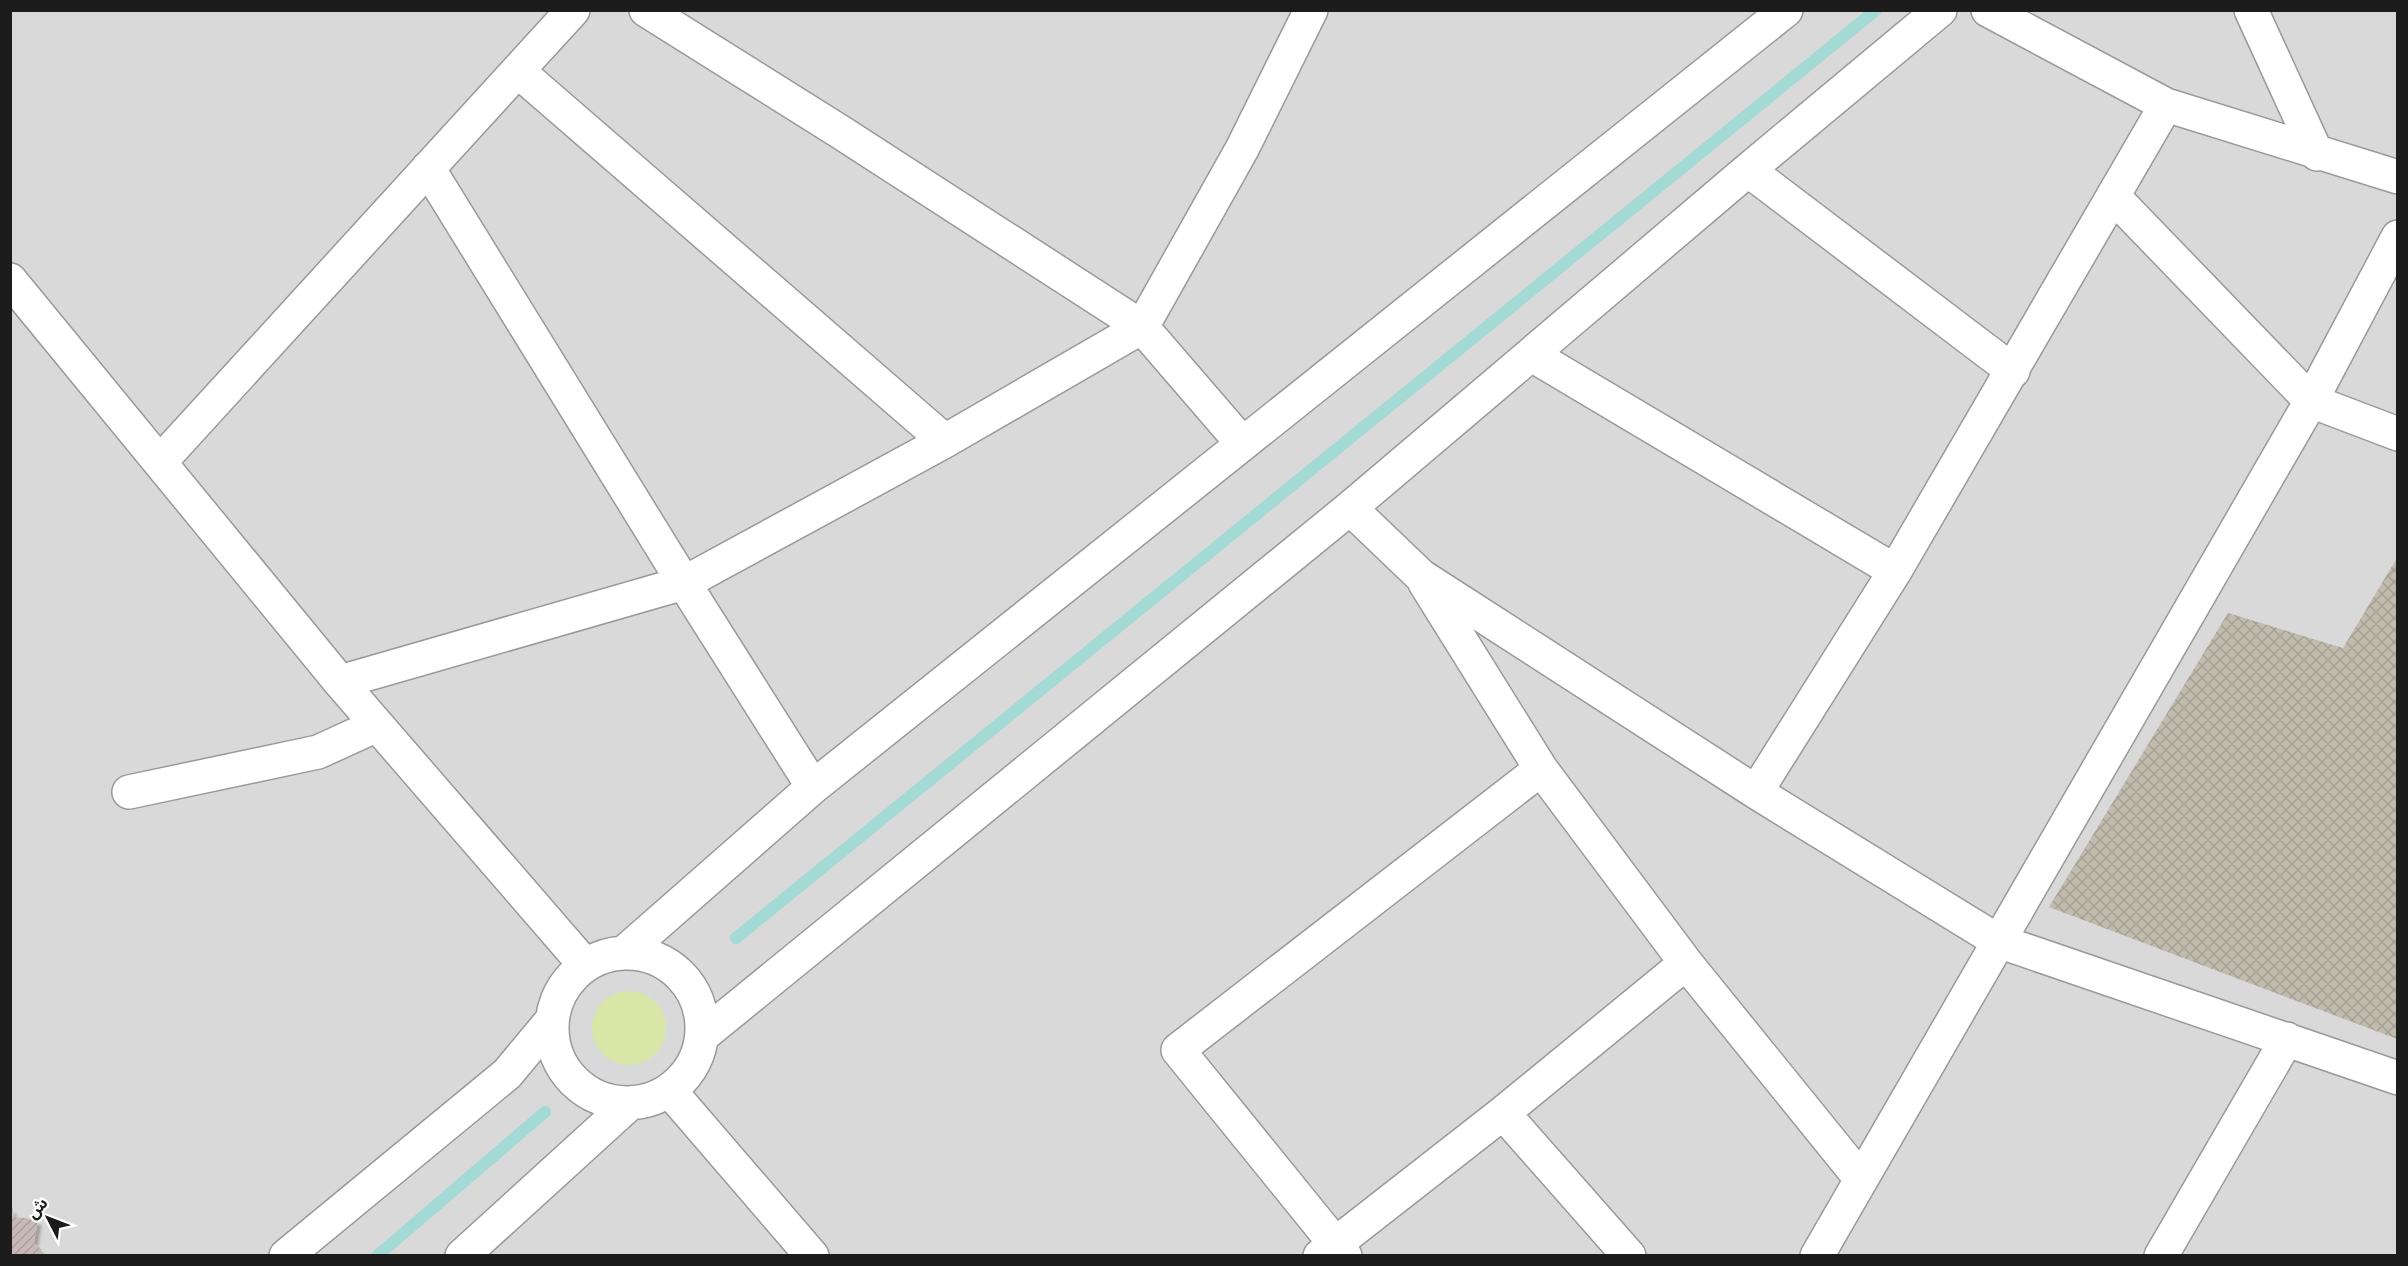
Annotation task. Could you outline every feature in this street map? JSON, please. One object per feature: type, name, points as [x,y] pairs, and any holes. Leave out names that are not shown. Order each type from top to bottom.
[{"type":"street","points":[[160,462],[573,10]]},
{"type":"street","points":[[646,10],[842,133],[1142,327],[1242,443]]},
{"type":"street","points":[[340,682],[684,583],[945,441],[1142,327],[1242,149],[1311,10]]},
{"type":"street","points":[[702,1036],[1350,508],[1940,10]]},
{"type":"street","points":[[1989,10],[2166,105],[2317,154],[2397,177]]},
{"type":"street","points":[[2251,10],[2317,154]]},
{"type":"street","points":[[625,952],[813,787],[1242,443],[1765,17]]},
{"type":"street","points":[[518,70],[945,441]]},
{"type":"street","points":[[1756,792],[1895,571],[2166,105]]},
{"type":"street","points":[[428,168],[813,787]]},
{"type":"street","points":[[1748,170],[2013,371]]},
{"type":"street","points":[[2114,196],[2311,401],[2397,434]]},
{"type":"street","points":[[1817,1256],[2311,401],[2397,237]]},
{"type":"street","points":[[10,280],[376,725],[585,965]]},
{"type":"street","points":[[1532,354],[1895,571]]},
{"type":"street","points":[[1350,508],[1421,576],[1756,792],[1998,940],[2397,1078]]},
{"type":"street","points":[[1421,576],[1541,769],[1686,963],[1861,1179]]},
{"type":"street","points":[[129,792],[318,752],[376,725]]},
{"type":"street","points":[[1541,769],[1178,1050],[1334,1252],[1686,963]]},
{"type":"street","points":[[625,952],[647,955],[666,963],[683,976],[695,994],[699,1005],[702,1015],[702,1036],[697,1058],[686,1076],[670,1091],[651,1100],[629,1104],[608,1102],[588,1094],[571,1080],[559,1062],[552,1041],[552,1020],[557,999],[568,980],[585,965],[603,956],[625,952]]},
{"type":"street","points":[[286,1256],[507,1074],[552,1020]]},
{"type":"street","points":[[2161,1256],[2287,1039]]},
{"type":"street","points":[[670,1091],[812,1256]]},
{"type":"street","points":[[462,1256],[629,1104]]},
{"type":"street","points":[[1503,1113],[1629,1256]]},
{"type":"shaded area","points":[[11,11],[2397,11],[2397,1255],[11,1255]]},
{"type":"shaded area","points":[[2397,558],[2397,1039],[2049,907],[2228,613],[2343,648]]},
{"type":"green space","points":[[629,991],[650,997],[660,1007],[666,1028],[660,1049],[650,1059],[629,1065],[608,1059],[598,1049],[592,1028],[598,1007],[608,997]]},
{"type":"building","points":[[10,1207],[13,1208],[12,1217],[38,1219],[34,1243],[41,1249],[41,1256],[10,1256]]},
{"type":"waterway","points":[[736,938],[1876,10]]},
{"type":"waterway","points":[[377,1256],[545,1112]]}]
